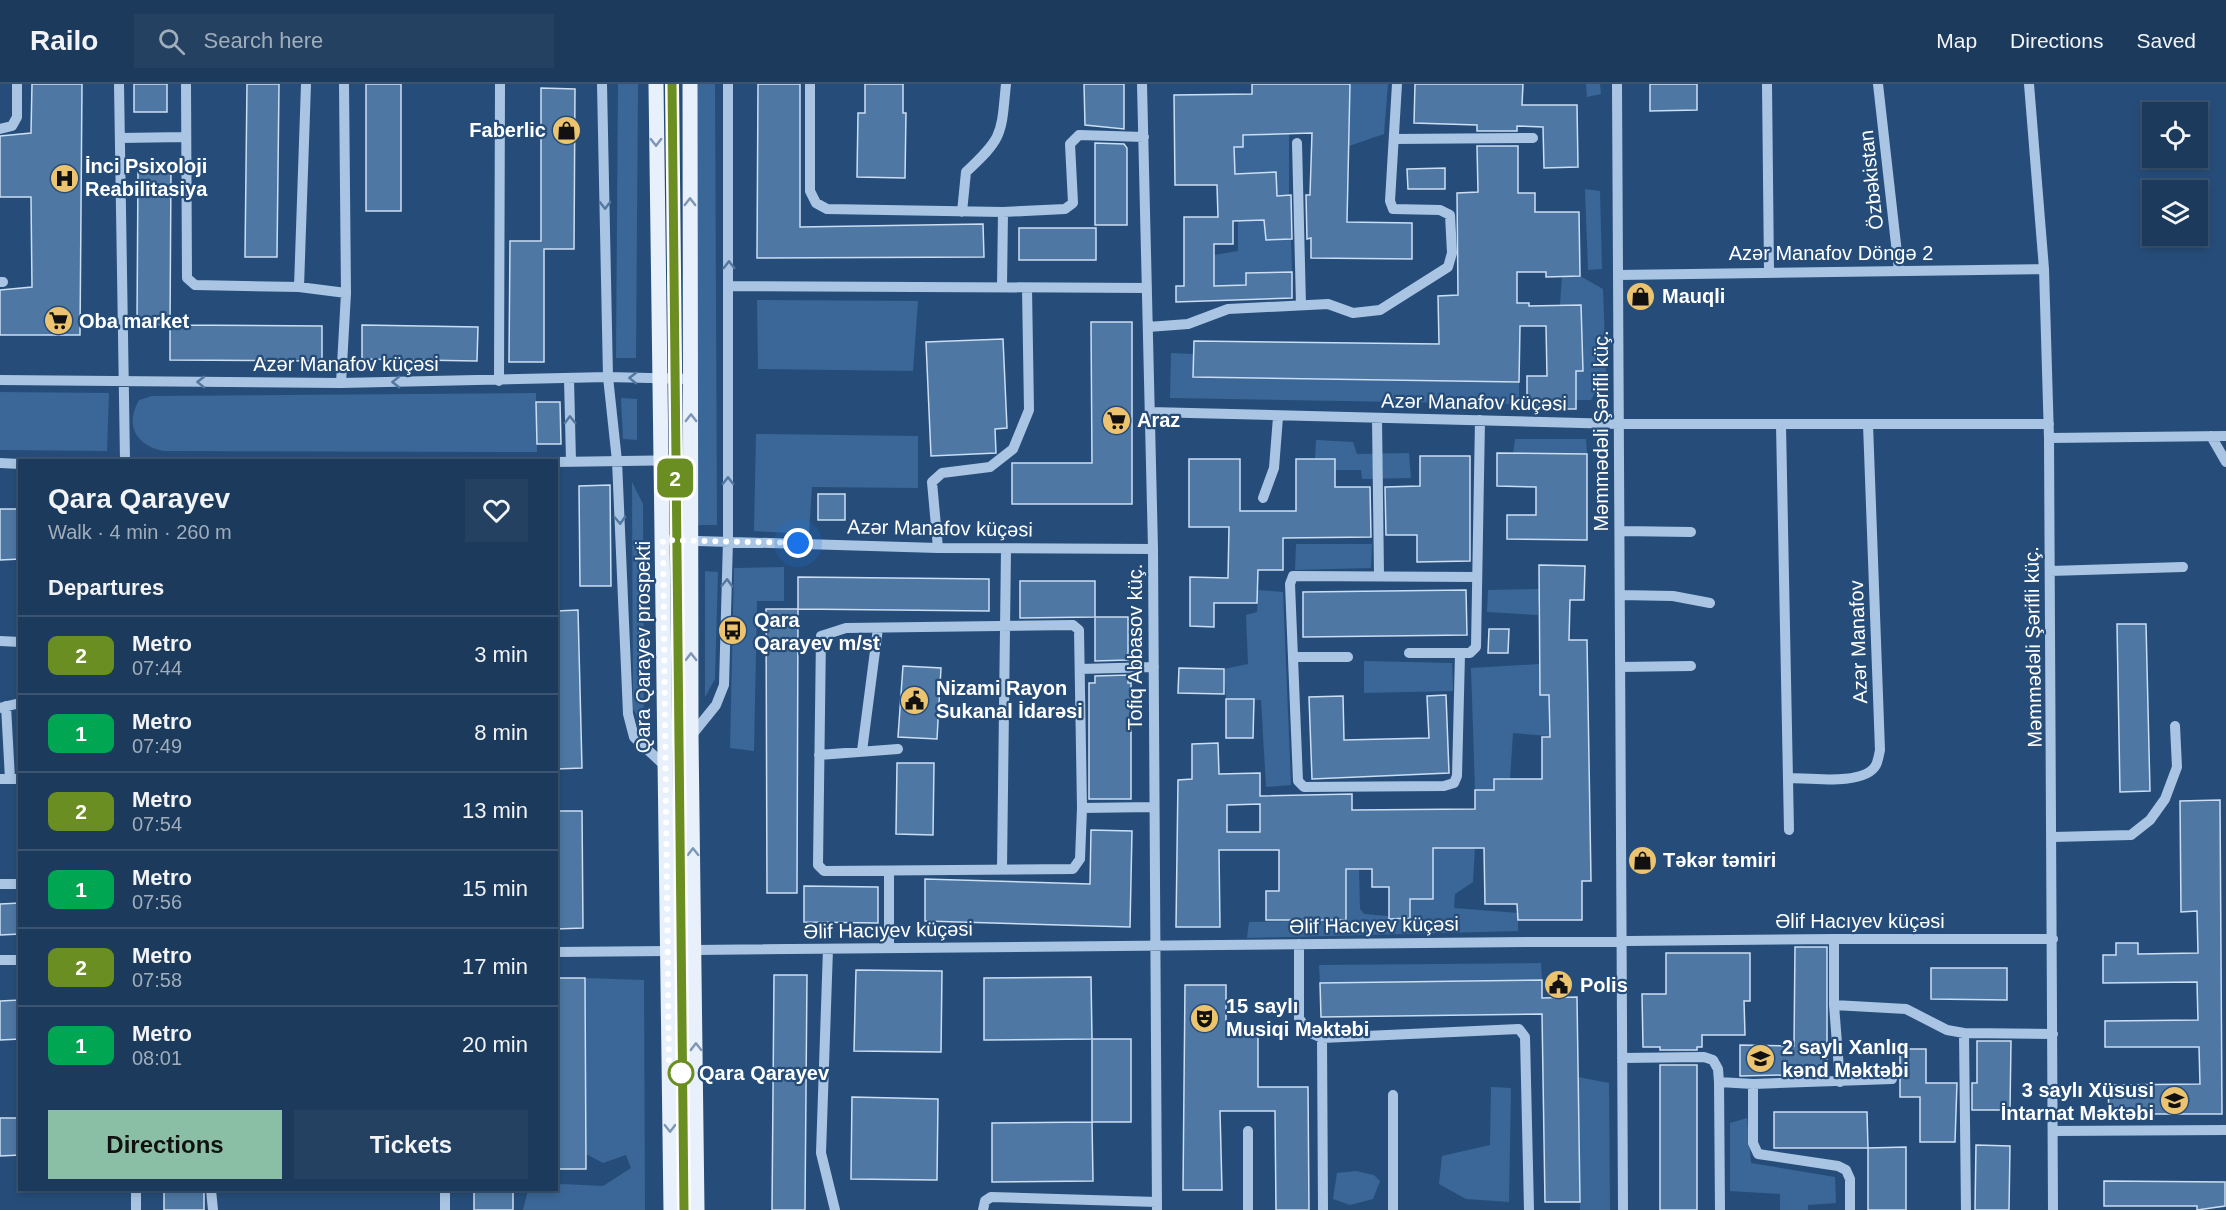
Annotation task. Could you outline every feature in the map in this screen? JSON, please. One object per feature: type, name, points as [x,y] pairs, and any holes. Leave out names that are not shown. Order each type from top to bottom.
[{"type":"main road","name":"Qara Qarayev prospekti","points":[[656,84],[671,1210]]},
{"type":"main road","points":[[690,84],[691,736],[698,1210]]},
{"type":"street","points":[[0,129],[12,126],[17,117],[17,84]]},
{"type":"street","points":[[119,84],[125,459]]},
{"type":"street","points":[[186,84],[188,278],[195,285],[299,287],[346,293]]},
{"type":"street","points":[[299,287],[306,84]]},
{"type":"street","points":[[341,383],[346,293],[344,84]]},
{"type":"street","points":[[499,381],[500,84]]},
{"type":"street","points":[[602,84],[608,377],[617,462],[628,714],[634,737],[665,766]]},
{"type":"street","points":[[691,736],[716,705],[724,685],[728,540],[728,84]]},
{"type":"street","points":[[810,84],[810,191],[816,203],[828,209],[1003,212],[1065,208],[1073,202],[1070,144],[1079,135],[1144,137]]},
{"type":"street","points":[[963,212],[966,172],[993,147],[1002,127],[1006,84]]},
{"type":"street","name":"Tofiq Abbasov küç.","points":[[1143,84],[1153,549],[1157,1206]]},
{"type":"street","points":[[1148,327],[1188,324],[1228,309],[1328,304],[1353,313],[1380,310],[1448,267],[1452,253],[1450,215],[1440,210],[1394,209],[1390,201],[1397,84]]},
{"type":"street","name":"Məmmədəli Şərifli küç.","points":[[1617,84],[1623,1210]]},
{"type":"street","points":[[1767,84],[1769,271]]},
{"type":"street","name":"Özbəkistan","points":[[1878,84],[1899,271]]},
{"type":"street","name":"Məmmədəli Şərifli küç.","points":[[2030,84],[2044,269],[2049,424],[2053,837],[2053,1210]]},
{"type":"street","points":[[120,138],[186,137]]},
{"type":"street","points":[[1394,139],[1533,138]]},
{"type":"street","points":[[1297,143],[1301,305]]},
{"type":"street","points":[[1002,287],[1003,212]]},
{"type":"street","name":"Azər Manafov Döngə 2","points":[[1618,275],[1769,271],[2044,269]]},
{"type":"street","points":[[729,286],[1147,288]]},
{"type":"street","points":[[938,548],[932,482],[942,473],[990,467],[1013,449],[1029,410],[1027,288]]},
{"type":"street","name":"Azər Manafov küçəsi","points":[[0,380],[341,383],[608,377],[691,379]]},
{"type":"street","points":[[569,379],[571,461]]},
{"type":"street","name":"Azər Manafov küçəsi","points":[[1150,412],[1619,424],[2049,424]]},
{"type":"street","points":[[1263,498],[1274,468],[1278,417]]},
{"type":"street","points":[[1377,418],[1378,576]]},
{"type":"street","points":[[1408,653],[1460,654],[1470,653],[1476,647],[1479,420]]},
{"type":"street","name":"Azər Manafov","points":[[1788,778],[1852,778],[1867,774],[1876,765],[1880,750],[1868,424]]},
{"type":"street","points":[[1781,425],[1789,830]]},
{"type":"street","points":[[2211,436],[2226,462]]},
{"type":"street","points":[[2049,438],[2226,436]]},
{"type":"street","points":[[558,462],[690,460]]},
{"type":"street","points":[[0,463],[18,464]]},
{"type":"street","points":[[1620,531],[1691,532]]},
{"type":"street","name":"Azər Manafov küçəsi","points":[[663,540],[728,540],[938,548],[1153,549]]},
{"type":"street","points":[[1002,870],[1006,549]]},
{"type":"street","points":[[2050,571],[2183,567]]},
{"type":"street","points":[[1460,654],[1458,776],[1454,783],[1444,786],[1304,787],[1298,781],[1290,584],[1293,576],[1477,576]]},
{"type":"street","points":[[1620,596],[1673,596],[1710,603]]},
{"type":"street","points":[[1073,625],[1079,630],[1082,808],[1080,860],[1073,869],[824,871],[818,866],[821,636],[846,628],[878,628],[1073,625]]},
{"type":"street","points":[[862,751],[878,628]]},
{"type":"street","points":[[0,641],[18,642]]},
{"type":"street","points":[[1293,657],[1348,657]]},
{"type":"street","points":[[1620,667],[1691,666]]},
{"type":"street","points":[[1080,669],[1154,667]]},
{"type":"street","points":[[10,779],[3,707],[18,703]]},
{"type":"street","points":[[2053,837],[2132,834],[2150,820],[2165,799],[2177,767],[2175,726]]},
{"type":"street","points":[[819,756],[898,749]]},
{"type":"street","points":[[1082,808],[1154,807]]},
{"type":"street","points":[[889,871],[890,948]]},
{"type":"street","points":[[0,884],[18,884]]},
{"type":"street","points":[[1834,939],[1834,1005],[1840,1082]]},
{"type":"street","name":"Əlif Hacıyev küçəsi","points":[[695,950],[1621,940],[2053,939]]},
{"type":"street","points":[[1299,944],[1299,1018],[1308,1032],[1322,1038],[1519,1029],[1525,1037],[1529,1210]]},
{"type":"street","points":[[828,949],[821,1153],[835,1210]]},
{"type":"street","points":[[558,952],[668,951]]},
{"type":"street","points":[[0,960],[18,960]]},
{"type":"street","points":[[1834,1005],[1906,1009],[1936,1025],[1964,1033],[2053,1034]]},
{"type":"street","points":[[1964,1033],[1966,1210]]},
{"type":"street","points":[[1322,1038],[1323,1210]]},
{"type":"street","points":[[1622,1058],[1704,1057],[1713,1060],[1718,1069],[1719,1083],[1720,1210]]},
{"type":"street","points":[[1719,1083],[1892,1079]]},
{"type":"street","points":[[1753,1084],[1753,1143],[1758,1154],[1838,1166],[1846,1170],[1850,1179],[1850,1210]]},
{"type":"street","points":[[1393,1095],[1393,1210]]},
{"type":"street","points":[[2053,1131],[2226,1130]]},
{"type":"street","points":[[1248,1131],[1248,1210]]},
{"type":"street","points":[[136,1191],[136,1210]]},
{"type":"street","points":[[211,1191],[213,1210]]},
{"type":"street","points":[[445,1191],[445,1210]]},
{"type":"street","points":[[983,1210],[985,1201],[991,1197],[1068,1205],[1157,1206]]},
{"type":"shaded area","points":[[618,84],[638,84],[636,358],[616,358]]},
{"type":"shaded area","points":[[693,84],[715,84],[717,525],[695,525]]},
{"type":"shaded area","points":[[1350,84],[1388,84],[1384,134],[1349,146]]},
{"type":"shaded area","points":[[1586,84],[1600,84],[1601,94],[1587,97]]},
{"type":"shaded area","points":[[1289,133],[1289,195],[1277,196],[1235,174],[1234,147],[1243,147],[1243,136]]},
{"type":"shaded area","points":[[1585,189],[1600,191],[1602,269],[1588,270]]},
{"type":"shaded area","points":[[1264,220],[1266,240],[1291,239],[1292,272],[1246,273],[1246,285],[1213,286],[1214,255],[1238,251],[1238,221]]},
{"type":"shaded area","points":[[1562,276],[1580,276],[1603,289],[1606,372],[1591,400],[1576,400],[1574,371],[1583,371],[1581,305],[1560,305]]},
{"type":"shaded area","points":[[757,300],[918,301],[913,371],[758,369]]},
{"type":"shaded area","points":[[1171,353],[1193,354],[1194,377],[1519,382],[1519,404],[1170,398]]},
{"type":"shaded area","points":[[0,392],[109,393],[107,451],[0,450]]},
{"type":"shaded area","points":[[536,393],[537,452],[164,451],[140,440],[133,426],[135,409],[139,400],[152,396]]},
{"type":"shaded area","points":[[621,398],[637,399],[637,440],[623,439]]},
{"type":"shaded area","points":[[756,434],[918,436],[918,488],[812,487],[809,534],[754,531]]},
{"type":"shaded area","points":[[1515,439],[1586,439],[1587,454],[1513,454]]},
{"type":"shaded area","points":[[1316,440],[1353,442],[1357,454],[1409,453],[1411,478],[1362,479],[1361,470],[1335,470],[1315,459]]},
{"type":"shaded area","points":[[632,482],[643,504],[644,729],[633,709]]},
{"type":"shaded area","points":[[1296,544],[1372,544],[1371,568],[1295,570]]},
{"type":"shaded area","points":[[784,567],[784,601],[757,601],[754,751],[730,748],[734,568]]},
{"type":"shaded area","points":[[705,571],[718,572],[715,679],[705,697]]},
{"type":"shaded area","points":[[1539,589],[1538,615],[1487,612],[1488,590]]},
{"type":"shaded area","points":[[1258,590],[1283,592],[1291,785],[1266,787],[1261,700],[1226,699],[1224,669],[1248,664],[1246,615],[1257,612]]},
{"type":"shaded area","points":[[1364,661],[1452,663],[1453,691],[1364,693]]},
{"type":"shaded area","points":[[1539,664],[1540,695],[1549,695],[1562,737],[1513,733],[1510,779],[1495,779],[1494,790],[1475,790],[1471,668]]},
{"type":"shaded area","points":[[1461,818],[1475,847],[1473,882],[1455,894],[1454,908],[1518,913],[1518,931],[1247,938],[1249,922],[1346,920],[1346,869],[1359,869],[1360,909],[1364,914],[1410,918],[1410,899],[1433,899],[1433,848],[1461,848]]},
{"type":"shaded area","points":[[1541,963],[1542,980],[1320,983],[1319,965]]},
{"type":"shaded area","points":[[585,978],[644,980],[645,1210],[523,1210],[528,1191],[558,1191],[558,1185],[562,1184],[603,1186],[631,1168],[626,1155],[603,1163],[586,1154]]},
{"type":"shaded area","points":[[1578,1077],[1609,1083],[1610,1210],[1580,1210]]},
{"type":"shaded area","points":[[1491,1087],[1511,1088],[1509,1202],[1466,1199],[1439,1184],[1442,1156],[1490,1145]]},
{"type":"shaded area","points":[[1747,1118],[1751,1163],[1835,1177],[1836,1203],[1808,1205],[1808,1210],[1780,1210],[1780,1194],[1730,1191],[1730,1123]]},
{"type":"shaded area","points":[[1356,1171],[1374,1175],[1380,1181],[1373,1199],[1350,1205],[1333,1199],[1337,1173]]},
{"type":"building","points":[[32,84],[82,84],[80,335],[0,335],[0,290],[32,287],[31,197],[0,197],[0,136],[31,133]]},
{"type":"building","points":[[134,84],[167,84],[167,112],[134,112]]},
{"type":"building","points":[[247,84],[279,84],[277,257],[245,257]]},
{"type":"building","points":[[366,84],[401,84],[401,211],[366,211]]},
{"type":"building","points":[[758,84],[800,84],[800,227],[983,224],[984,257],[757,258]]},
{"type":"building","points":[[865,84],[903,84],[903,113],[906,113],[905,178],[857,177],[858,113],[865,113]]},
{"type":"building","points":[[1084,84],[1124,84],[1124,129],[1085,125]]},
{"type":"building","points":[[1252,84],[1350,84],[1347,222],[1412,223],[1412,259],[1311,258],[1311,238],[1307,239],[1306,195],[1310,195],[1312,133],[1243,135],[1243,147],[1234,147],[1235,174],[1276,172],[1277,196],[1291,195],[1292,239],[1266,240],[1264,220],[1233,221],[1233,244],[1214,244],[1214,286],[1246,285],[1246,273],[1292,272],[1292,298],[1176,302],[1176,286],[1184,286],[1184,217],[1218,217],[1217,185],[1175,185],[1174,95],[1252,94]]},
{"type":"building","points":[[1415,84],[1523,84],[1522,105],[1577,105],[1578,167],[1544,168],[1543,127],[1517,126],[1517,131],[1477,131],[1477,125],[1414,123]]},
{"type":"building","points":[[1650,84],[1697,84],[1697,110],[1650,111]]},
{"type":"building","points":[[541,88],[575,89],[574,249],[544,249],[544,362],[509,362],[510,241],[541,241]]},
{"type":"building","points":[[1095,143],[1124,144],[1127,148],[1127,225],[1095,225]]},
{"type":"building","points":[[1477,146],[1518,146],[1518,193],[1535,193],[1535,212],[1579,212],[1580,276],[1546,277],[1546,272],[1517,272],[1517,303],[1529,303],[1529,306],[1581,305],[1583,371],[1576,371],[1576,409],[1527,409],[1527,376],[1547,376],[1546,326],[1520,326],[1519,382],[1193,377],[1194,341],[1439,344],[1438,296],[1458,295],[1457,193],[1478,192]]},
{"type":"building","points":[[138,168],[171,168],[170,325],[137,324]]},
{"type":"building","points":[[1445,168],[1445,189],[1408,189],[1407,169]]},
{"type":"building","points":[[1019,228],[1096,228],[1096,260],[1019,260]]},
{"type":"building","points":[[1091,322],[1132,322],[1132,504],[1012,504],[1012,463],[1092,463]]},
{"type":"building","points":[[170,325],[322,326],[322,361],[170,360]]},
{"type":"building","points":[[362,325],[478,327],[477,361],[362,359]]},
{"type":"building","points":[[1003,339],[1007,428],[995,429],[996,453],[931,456],[926,342]]},
{"type":"building","points":[[536,402],[560,402],[561,444],[537,444]]},
{"type":"building","points":[[1497,453],[1587,454],[1587,540],[1507,539],[1507,515],[1536,515],[1536,487],[1497,486]]},
{"type":"building","points":[[1420,456],[1470,456],[1470,561],[1417,562],[1417,535],[1386,535],[1385,487],[1420,486]]},
{"type":"building","points":[[1189,459],[1240,459],[1240,511],[1296,511],[1296,459],[1335,459],[1335,487],[1370,487],[1371,537],[1283,538],[1283,570],[1258,570],[1257,603],[1214,603],[1214,627],[1190,626],[1190,577],[1228,578],[1229,527],[1189,527]]},
{"type":"building","points":[[610,485],[611,586],[580,586],[579,486]]},
{"type":"building","points":[[818,494],[845,494],[845,520],[818,520]]},
{"type":"building","points":[[0,509],[18,509],[18,559],[0,560]]},
{"type":"building","points":[[1539,565],[1585,566],[1584,600],[1570,600],[1569,640],[1587,640],[1591,881],[1582,881],[1582,920],[1518,920],[1517,904],[1485,904],[1484,848],[1433,848],[1433,899],[1410,899],[1410,918],[1389,919],[1389,887],[1372,887],[1372,869],[1346,869],[1346,920],[1266,920],[1266,891],[1279,891],[1279,850],[1219,850],[1220,927],[1176,927],[1178,780],[1192,779],[1192,744],[1218,743],[1219,774],[1260,773],[1260,796],[1352,794],[1352,810],[1475,809],[1475,790],[1494,790],[1494,779],[1542,779],[1542,737],[1550,737],[1549,695],[1540,695]],"holes":[[[1260,804],[1260,832],[1227,832],[1227,805]]]},
{"type":"building","points":[[798,577],[989,579],[989,611],[798,609]]},
{"type":"building","points":[[1020,581],[1095,581],[1095,617],[1020,618]]},
{"type":"building","points":[[1466,590],[1467,635],[1303,637],[1303,592]]},
{"type":"building","points":[[766,609],[798,609],[797,893],[767,893]]},
{"type":"building","points":[[578,610],[582,768],[558,769],[558,611]]},
{"type":"building","points":[[1095,617],[1128,617],[1128,660],[1095,661]]},
{"type":"building","points":[[2117,624],[2146,624],[2150,791],[2120,792]]},
{"type":"building","points":[[1489,629],[1509,629],[1508,653],[1488,653]]},
{"type":"building","points":[[903,666],[941,668],[937,739],[898,737]]},
{"type":"building","points":[[1179,668],[1224,669],[1224,694],[1178,693]]},
{"type":"building","points":[[1128,675],[1128,683],[1131,683],[1131,799],[1089,799],[1089,683],[1095,683],[1095,676]]},
{"type":"building","points":[[1446,695],[1449,773],[1312,779],[1309,697],[1343,696],[1344,740],[1429,738],[1427,696]]},
{"type":"building","points":[[1226,699],[1254,699],[1253,738],[1226,738]]},
{"type":"building","points":[[897,763],[934,763],[933,835],[896,834]]},
{"type":"building","points":[[2220,800],[2222,1114],[2109,1114],[2108,1085],[2200,1084],[2199,1047],[2105,1047],[2105,1021],[2198,1020],[2197,982],[2103,983],[2103,955],[2116,955],[2116,943],[2138,943],[2138,954],[2198,953],[2197,911],[2181,912],[2180,801]]},
{"type":"building","points":[[558,811],[582,811],[583,928],[558,929]]},
{"type":"building","points":[[1091,830],[1132,831],[1130,927],[925,921],[925,879],[1090,884]]},
{"type":"building","points":[[804,886],[878,887],[878,923],[804,922]]},
{"type":"building","points":[[18,903],[18,934],[0,935],[0,904]]},
{"type":"building","points":[[1795,947],[1827,947],[1827,1074],[1740,1076],[1740,1045],[1794,1046]]},
{"type":"building","points":[[1666,953],[1750,953],[1750,1001],[1744,1001],[1745,1035],[1702,1035],[1702,1047],[1697,1047],[1697,1050],[1660,1050],[1660,1047],[1643,1047],[1642,994],[1666,994]]},
{"type":"building","points":[[1931,968],[2007,968],[2007,1000],[1931,999]]},
{"type":"building","points":[[856,970],[942,971],[941,1052],[854,1051]]},
{"type":"building","points":[[774,975],[807,975],[805,1210],[772,1210]]},
{"type":"building","points":[[1091,977],[1092,1039],[984,1040],[984,978]]},
{"type":"building","points":[[558,978],[585,978],[586,1169],[558,1169]]},
{"type":"building","points":[[1542,980],[1542,998],[1577,997],[1580,1202],[1545,1202],[1542,1014],[1321,1017],[1320,983]]},
{"type":"building","points":[[1185,985],[1226,985],[1226,1025],[1258,1026],[1258,1087],[1308,1087],[1309,1210],[1276,1210],[1275,1111],[1220,1111],[1222,1190],[1183,1190]]},
{"type":"building","points":[[18,1000],[18,1039],[0,1040],[0,1001]]},
{"type":"building","points":[[1092,1039],[1131,1039],[1131,1122],[1092,1122]]},
{"type":"building","points":[[1977,1041],[2011,1041],[2010,1110],[1972,1110],[1972,1083],[1977,1083]]},
{"type":"building","points":[[1900,1049],[1926,1049],[1926,1083],[1957,1083],[1955,1142],[1920,1142],[1920,1097],[1900,1097]]},
{"type":"building","points":[[1660,1065],[1697,1065],[1697,1210],[1660,1210]]},
{"type":"building","points":[[852,1097],[938,1099],[937,1180],[851,1179]]},
{"type":"building","points":[[1774,1112],[1867,1112],[1868,1148],[1774,1148]]},
{"type":"building","points":[[0,1118],[18,1118],[18,1155],[0,1156]]},
{"type":"building","points":[[1092,1122],[1093,1181],[992,1182],[992,1123]]},
{"type":"building","points":[[1976,1145],[2010,1146],[2009,1210],[1975,1210]]},
{"type":"building","points":[[1906,1147],[1906,1210],[1868,1210],[1868,1148]]},
{"type":"building","points":[[2104,1181],[2225,1182],[2225,1206],[2197,1210],[2197,1206],[2104,1206]]},
{"type":"building","points":[[164,1191],[204,1192],[204,1210],[164,1210]]},
{"type":"building","points":[[474,1191],[513,1191],[513,1210],[474,1210]]},
{"type":"metro line","name":"2","points":[[672,84],[680,1050],[684,1210]]},
{"type":"place","name":"Faberlic","points":[[567,130]]},
{"type":"place","name":"İnci Psixoloji Reabilitasiya","points":[[64,178]]},
{"type":"place","name":"Mauqli","points":[[1641,296]]},
{"type":"place","name":"Oba market","points":[[58,321]]},
{"type":"place","name":"Araz","points":[[1116,420]]},
{"type":"place","name":"Qara Qarayev m/st","points":[[733,631]]},
{"type":"place","name":"Nizami Rayon Sukanal İdarəsi","points":[[915,700]]},
{"type":"place","name":"Təkər təmiri","points":[[1642,860]]},
{"type":"place","name":"Polis","points":[[1559,985]]},
{"type":"place","name":"15 saylı Musiqi Məktəbi","points":[[1205,1018]]},
{"type":"place","name":"2 saylı Xanlıq kənd Məktəbi","points":[[1761,1058]]},
{"type":"place","name":"Qara Qarayev","points":[[681,1073]]},
{"type":"place","name":"3 saylı Xüsusi İntarnat Məktəbi","points":[[2175,1101]]},
{"type":"route","points":[[681,1073],[669,1069],[663,540],[798,543]]}]
